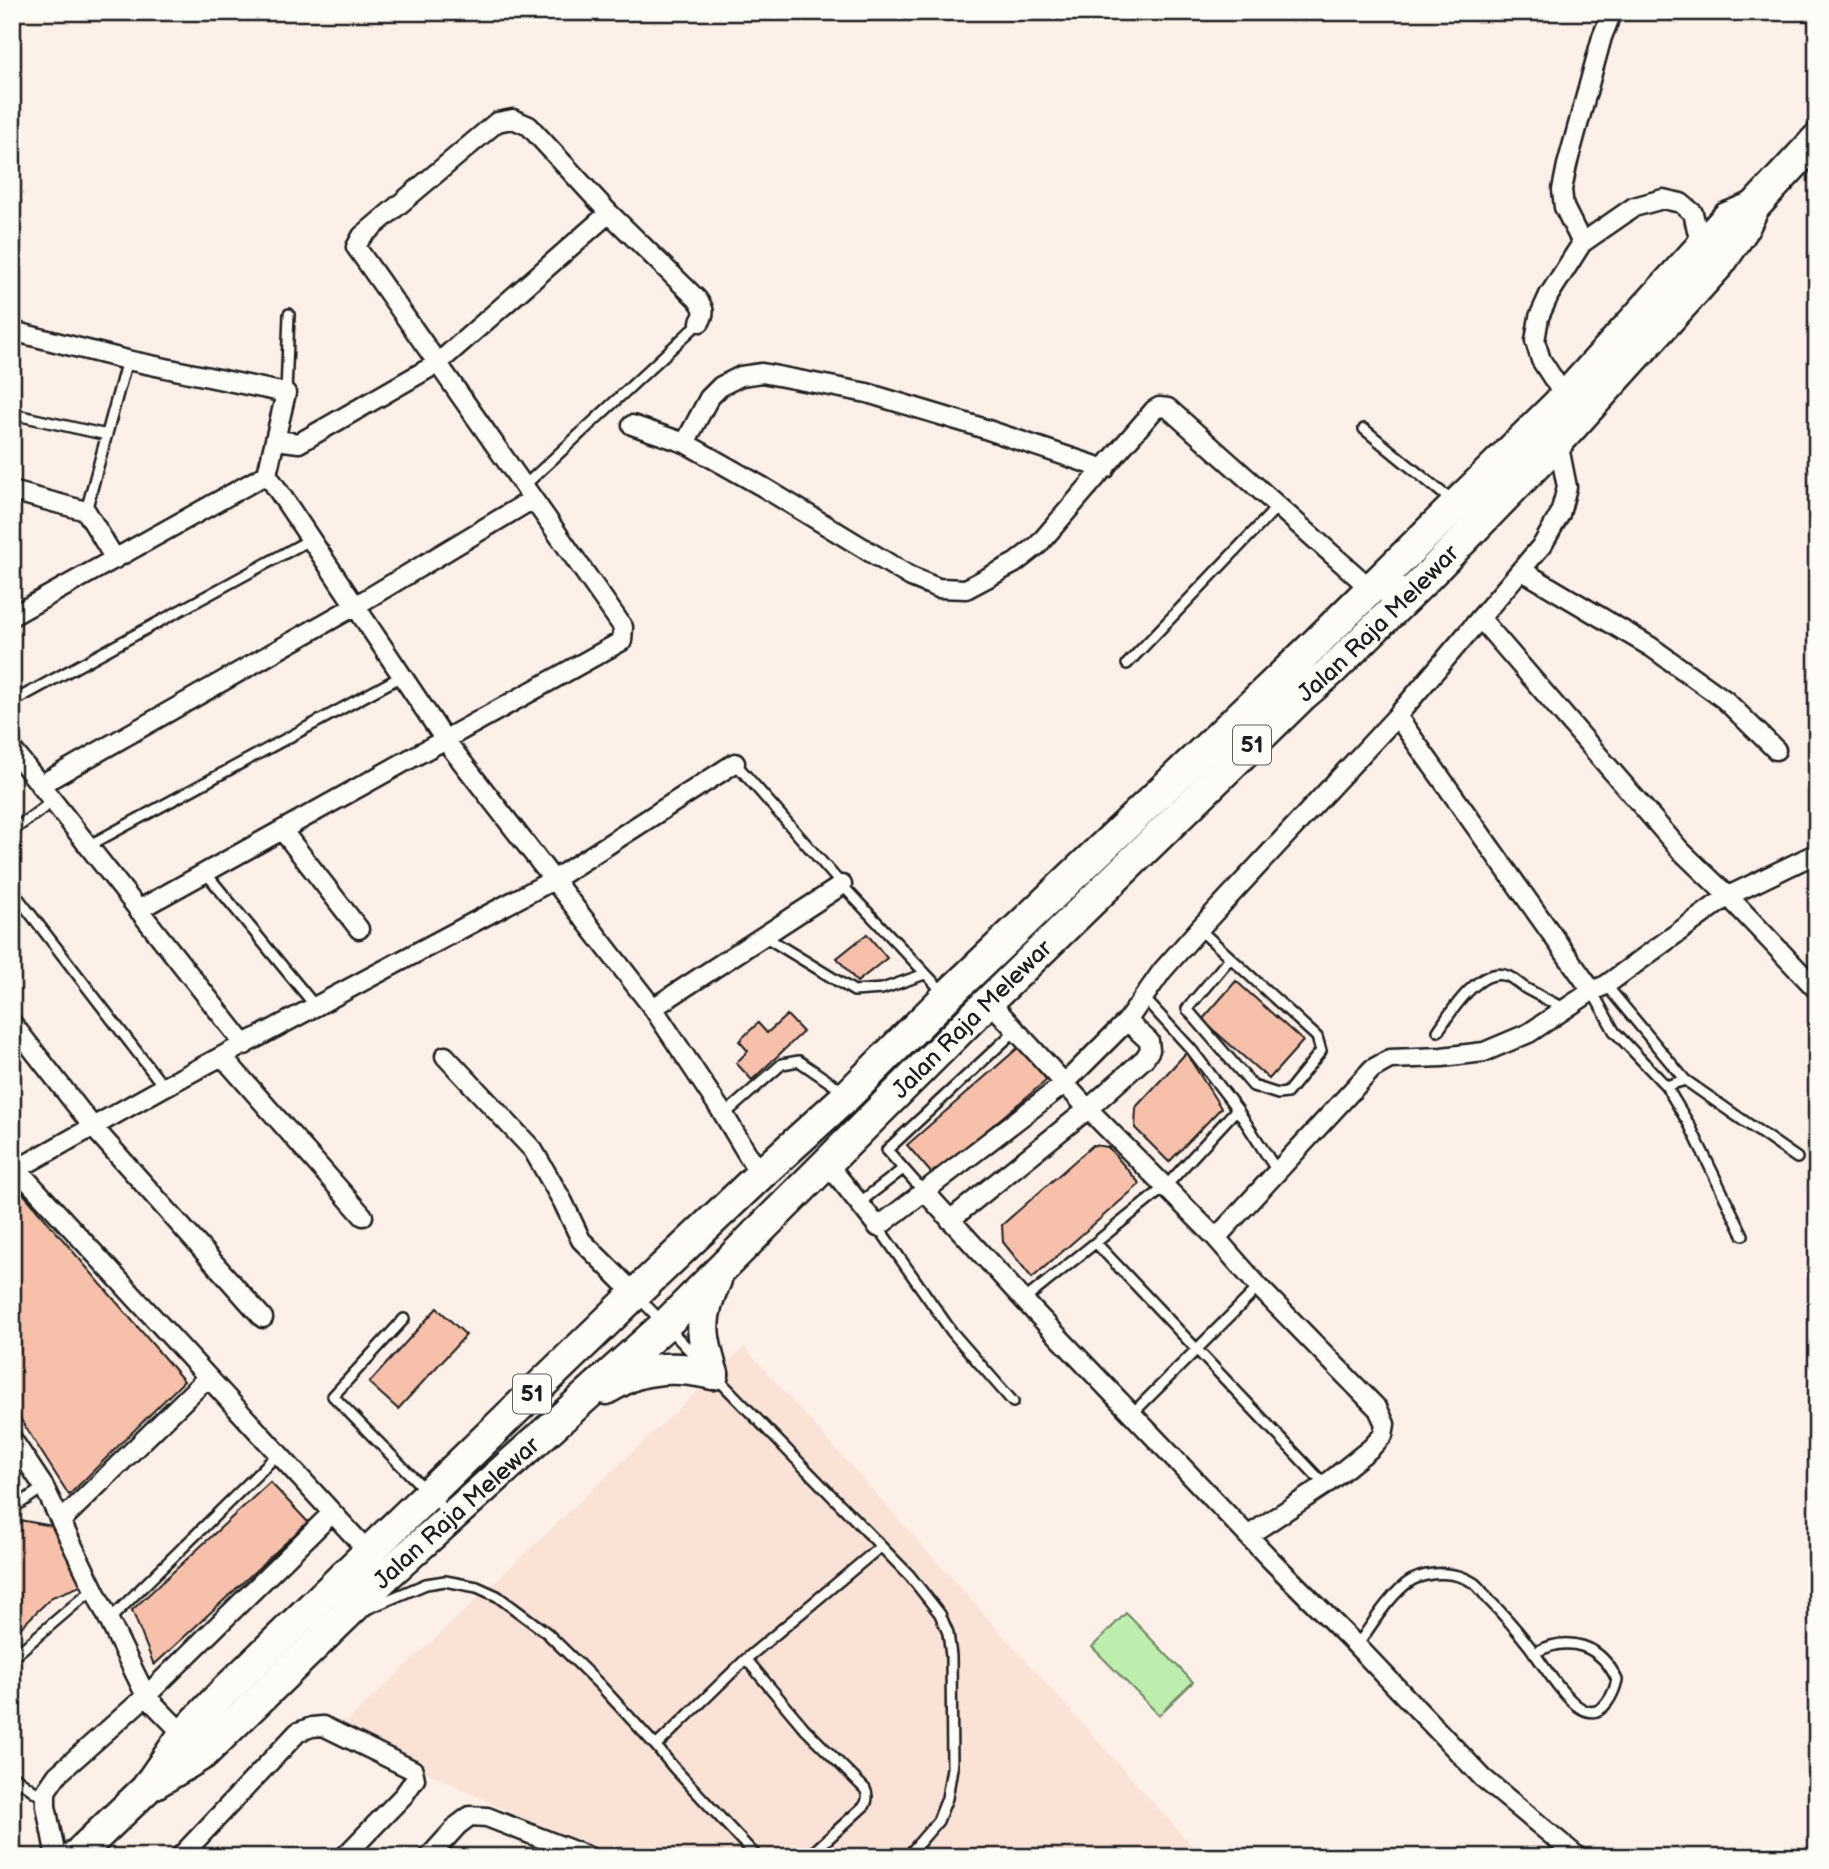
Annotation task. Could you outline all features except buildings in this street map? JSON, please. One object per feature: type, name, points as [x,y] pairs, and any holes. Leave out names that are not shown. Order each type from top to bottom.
[{"type":"highway","name":"Jalan Raja Melewar","points":[[75,1857],[193,1744],[339,1622],[429,1494],[635,1294],[848,1095],[947,996],[1308,651],[1456,505],[1549,432],[1565,397],[1710,255],[1742,231],[1754,207],[1817,139]]},
{"type":"highway","name":"Jalan Raja Melewar","points":[[193,1744],[223,1693],[378,1563],[452,1517],[665,1325],[989,1001],[1421,583],[1549,432],[1710,255]]},
{"type":"highway","points":[[1308,651],[1322,645],[1328,648],[1330,672]]},
{"type":"highway","points":[[713,1374],[702,1336],[703,1314],[713,1286],[727,1262]]},
{"type":"highway","points":[[572,1407],[635,1374],[667,1368],[713,1374]]},
{"type":"street","points":[[1582,243],[1564,207],[1562,190],[1602,37],[1612,12]]},
{"type":"street","points":[[138,910],[622,641],[622,627],[356,247],[362,236],[497,122],[513,119],[529,126],[609,213],[697,299],[704,308],[700,322]]},
{"type":"street","points":[[1565,397],[1541,360],[1535,341],[1539,317],[1544,306],[1582,243],[1634,207],[1663,199],[1681,203],[1693,213],[1710,255]]},
{"type":"street","points":[[276,440],[299,443],[438,363],[609,213]]},
{"type":"street","points":[[12,331],[127,360],[286,393],[267,474],[12,616]]},
{"type":"street","points":[[685,443],[709,398],[721,386],[741,376],[762,373],[867,393],[1105,469]]},
{"type":"street","points":[[632,425],[685,443],[911,577],[938,588],[966,589],[1015,563],[1038,545],[1154,410],[1159,407],[1168,408],[1371,589],[1387,593],[1421,583]]},
{"type":"street","points":[[827,1163],[878,1227],[1064,1084],[1128,1021],[1162,971],[1397,716],[1543,544],[1560,514],[1567,487],[1549,432]]},
{"type":"street","points":[[267,474],[445,740],[653,1008],[760,1175]]},
{"type":"street","points":[[12,491],[86,511],[115,559]]},
{"type":"street","points":[[40,785],[355,606],[528,492]]},
{"type":"street","points":[[1521,570],[1651,647],[1725,701],[1776,750]]},
{"type":"street","points":[[1359,642],[1371,607],[1371,589]]},
{"type":"street","points":[[1480,618],[1680,850],[1817,990]]},
{"type":"street","points":[[1397,716],[1599,988]]},
{"type":"street","points":[[12,749],[244,1045]]},
{"type":"street","points":[[378,1563],[14,1170],[553,880],[735,763]]},
{"type":"street","points":[[282,830],[359,929]]},
{"type":"street","points":[[1216,1238],[1372,1069],[1390,1059],[1484,1052],[1529,1033],[1599,988],[1727,896],[1817,853]]},
{"type":"street","points":[[653,1008],[842,885]]},
{"type":"street","points":[[989,1001],[1064,1084],[1216,1238],[1259,1287],[1378,1409],[1385,1424],[1383,1435],[1371,1448],[1325,1485],[1249,1535]]},
{"type":"street","points":[[950,1220],[1088,1109],[1145,1058],[1150,1050],[1149,1041],[1128,1021]]},
{"type":"street","points":[[12,1023],[93,1127],[263,1318]]},
{"type":"street","points":[[445,1056],[533,1150],[563,1202],[580,1240],[635,1294]]},
{"type":"street","points":[[223,1057],[363,1216]]},
{"type":"street","points":[[925,1192],[1271,1560],[1483,1778],[1578,1857]]},
{"type":"street","points":[[61,1521],[208,1377]]},
{"type":"street","points":[[12,1439],[44,1487],[146,1696],[193,1744]]},
{"type":"street","points":[[57,1857],[46,1791],[57,1775],[146,1696],[332,1513]]},
{"type":"street","points":[[180,1857],[298,1732],[323,1726],[413,1770],[415,1779],[404,1795],[344,1857]]},
{"type":"street","points":[[429,1857],[458,1825],[470,1816],[487,1817],[589,1857]]},
{"type":"lane","points":[[286,393],[289,314]]},
{"type":"lane","points":[[528,492],[700,322]]},
{"type":"lane","points":[[86,511],[127,360]]},
{"type":"lane","points":[[12,414],[107,435]]},
{"type":"lane","points":[[1364,429],[1456,505]]},
{"type":"lane","points":[[1127,664],[1278,506]]},
{"type":"lane","points":[[12,702],[311,539]]},
{"type":"lane","points":[[88,846],[402,676]]},
{"type":"lane","points":[[735,763],[842,885],[947,996]]},
{"type":"lane","points":[[12,831],[53,801]]},
{"type":"lane","points":[[205,873],[316,1007]]},
{"type":"lane","points":[[12,890],[164,1087]]},
{"type":"lane","points":[[1199,929],[1317,1037],[1321,1051],[1287,1093],[1278,1094],[1253,1086],[1187,1009],[1230,958]]},
{"type":"lane","points":[[764,936],[854,991],[882,989],[925,974]]},
{"type":"lane","points":[[1437,1031],[1469,991],[1485,977],[1496,974],[1507,976],[1565,1009]]},
{"type":"lane","points":[[1599,988],[1685,1080],[1797,1158]]},
{"type":"lane","points":[[1599,988],[1614,1031],[1666,1086],[1690,1126],[1743,1235]]},
{"type":"lane","points":[[1144,998],[1191,1049],[1237,1109],[1277,1171]]},
{"type":"lane","points":[[925,1192],[887,1150],[1016,1030]]},
{"type":"lane","points":[[724,1115],[782,1064],[799,1061],[848,1095]]},
{"type":"lane","points":[[1666,1086],[1685,1080]]},
{"type":"lane","points":[[1024,1300],[1165,1187],[1237,1109]]},
{"type":"lane","points":[[859,1203],[903,1169]]},
{"type":"lane","points":[[878,1227],[952,1332],[1013,1402]]},
{"type":"lane","points":[[1096,1242],[1325,1485]]},
{"type":"lane","points":[[1133,1413],[1259,1287]]},
{"type":"lane","points":[[635,1294],[910,1576],[940,1614],[948,1633],[951,1656],[952,1768],[947,1798],[938,1821],[907,1857]]},
{"type":"lane","points":[[404,1319],[333,1396],[452,1517]]},
{"type":"lane","points":[[109,1620],[278,1454]]},
{"type":"lane","points":[[12,1509],[44,1487]]},
{"type":"lane","points":[[656,1746],[746,1659],[880,1547]]},
{"type":"lane","points":[[1357,1646],[1380,1612],[1409,1581],[1445,1573],[1473,1583],[1503,1614],[1563,1691],[1576,1704],[1586,1711],[1595,1711],[1608,1703],[1618,1680],[1612,1668],[1592,1650],[1563,1642],[1546,1646],[1534,1653]]},
{"type":"lane","points":[[339,1622],[426,1584],[445,1581],[477,1587],[497,1596],[547,1633],[600,1685],[757,1857]]},
{"type":"lane","points":[[12,1658],[93,1588]]},
{"type":"lane","points":[[746,1659],[806,1729],[865,1789],[867,1795],[865,1805],[808,1857]]},
{"type":"lane","points":[[12,1774],[46,1800]]},
{"type":"shaded area","points":[[744,1347],[1202,1857],[622,1857],[534,1824],[339,1729]]},
{"type":"green space","points":[[1126,1613],[1193,1682],[1159,1715],[1092,1647]]}]
